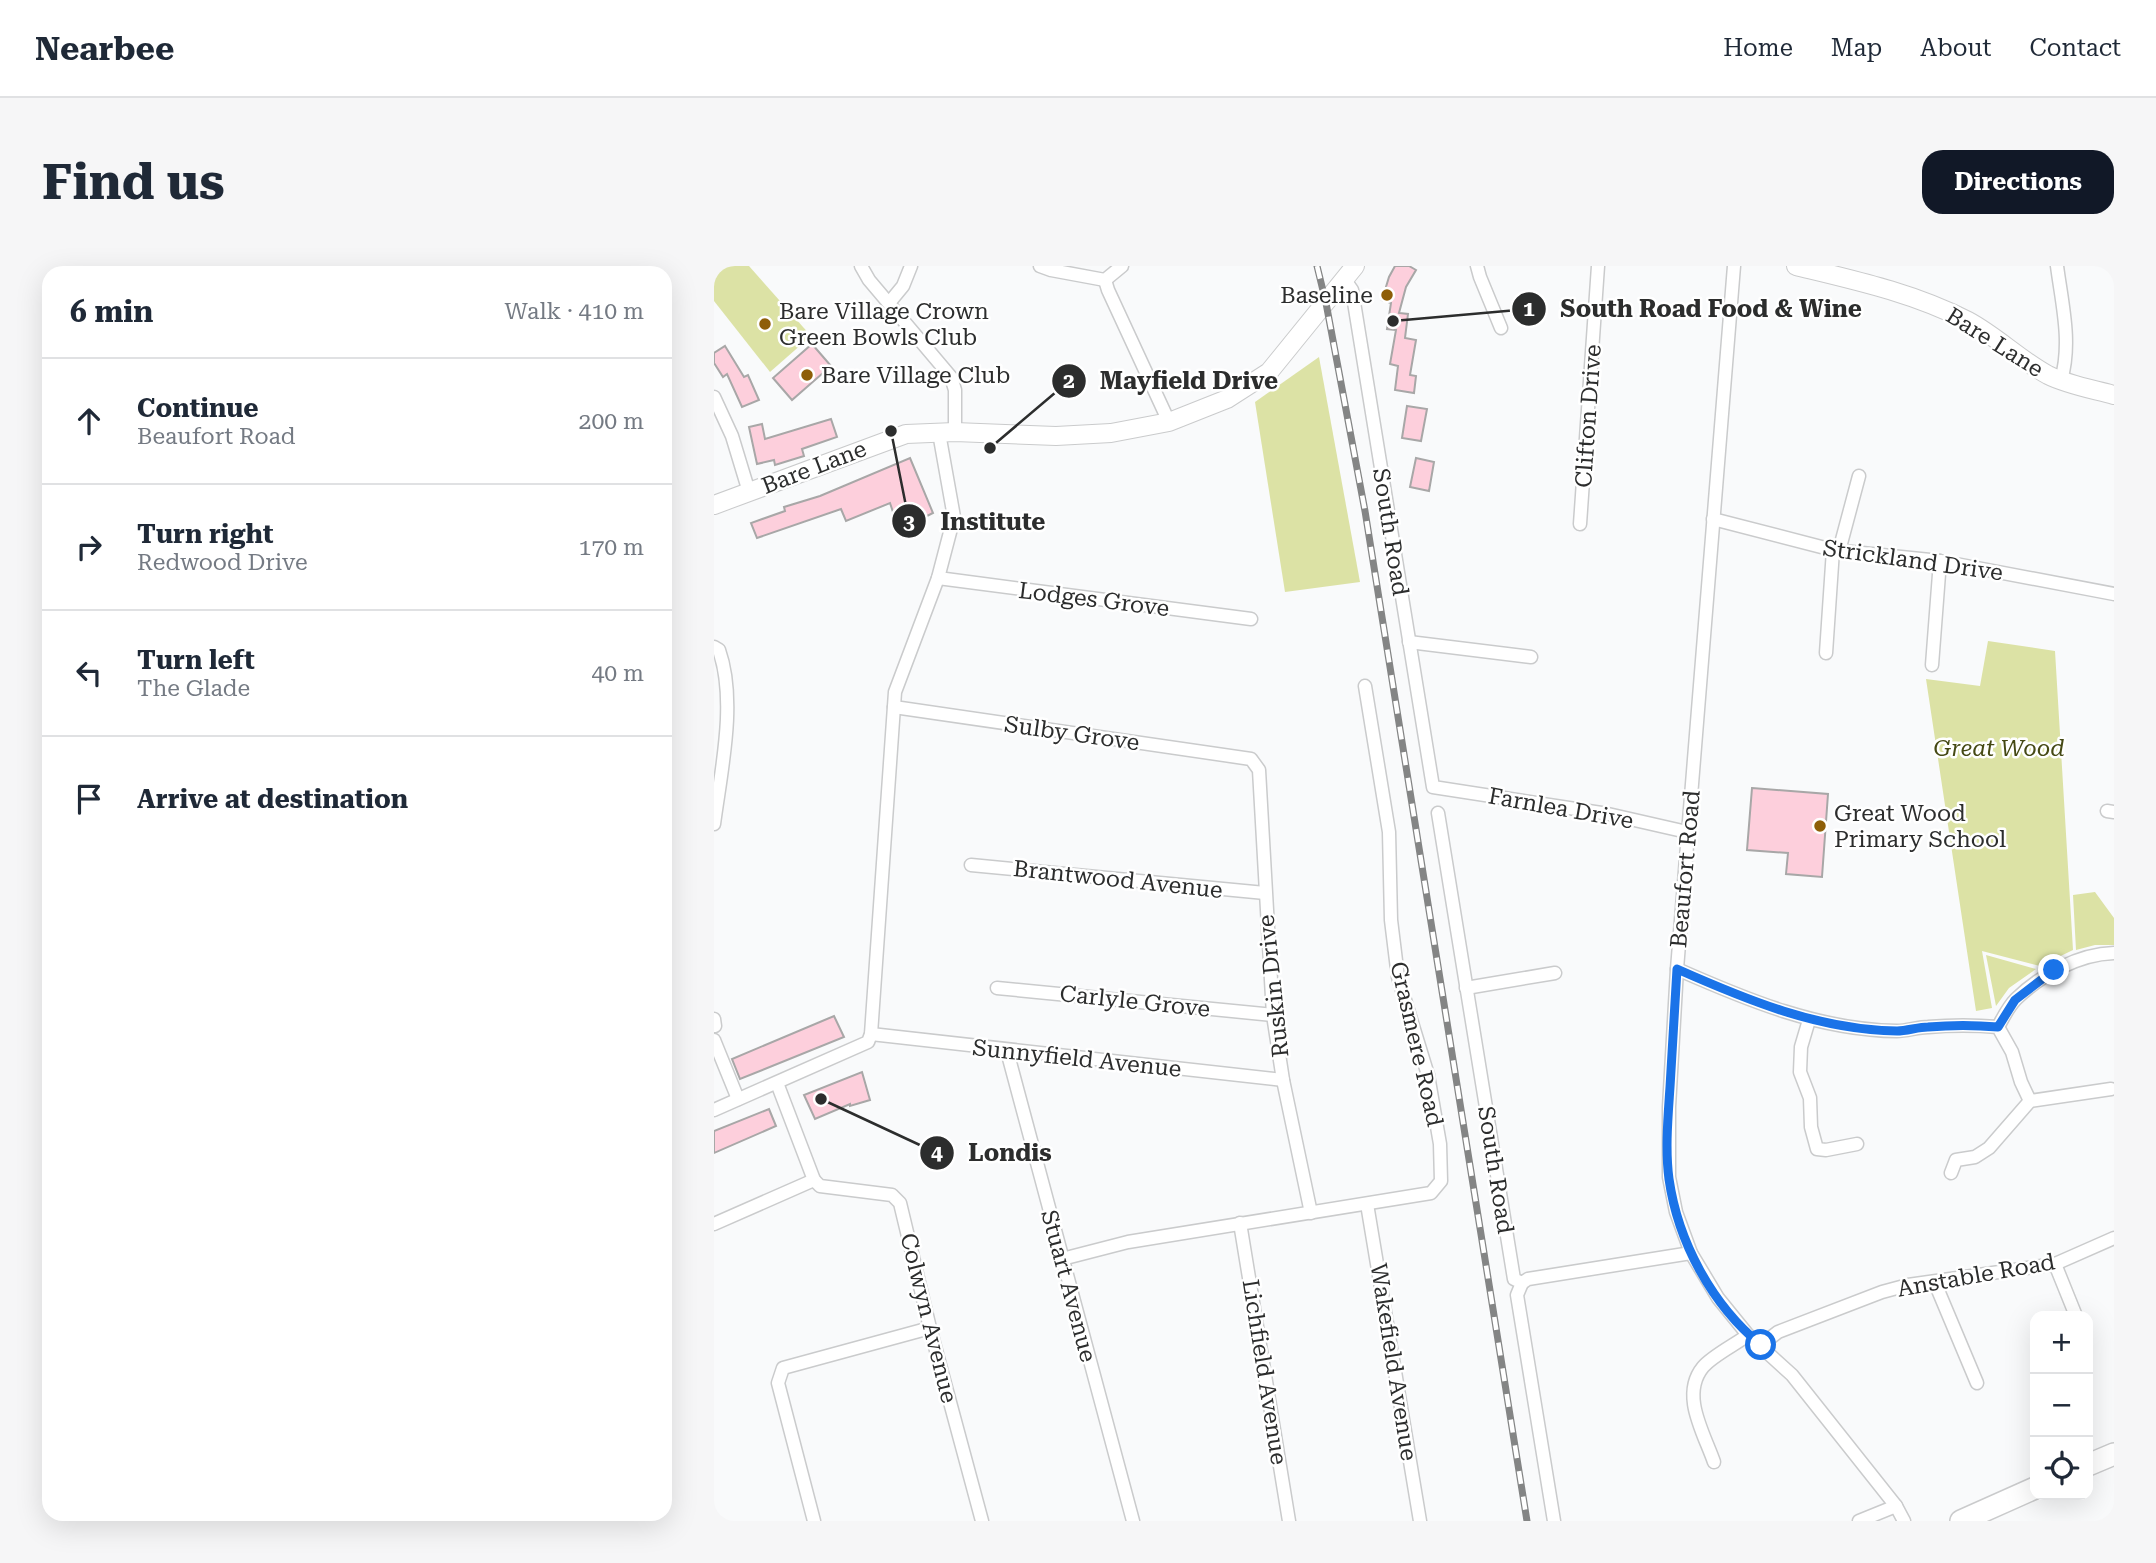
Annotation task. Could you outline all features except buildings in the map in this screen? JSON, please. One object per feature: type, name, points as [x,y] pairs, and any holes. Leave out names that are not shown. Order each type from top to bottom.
[{"type":"main road","name":"Bare Lane","points":[[1796,266],[1856,273],[1934,304],[1972,323],[2047,374],[2114,395]]},
{"type":"main road","name":"Bare Lane","points":[[714,505],[906,434],[947,432],[1084,435],[1111,433],[1169,422],[1227,399],[1269,372],[1350,273]]},
{"type":"main road","points":[[2093,1463],[2114,1454]]},
{"type":"main road","points":[[1961,1521],[2030,1490]]},
{"type":"street","points":[[714,1110],[868,1042],[871,1034],[895,692],[938,578],[954,517],[947,432],[956,390],[951,377],[869,281],[861,266]]},
{"type":"street","points":[[889,303],[903,286],[911,266]]},
{"type":"street","points":[[1040,266],[1105,279],[1122,266]]},
{"type":"street","points":[[1478,266],[1479,277],[1501,328]]},
{"type":"street","name":"Clifton Drive","points":[[1580,524],[1598,266]]},
{"type":"street","name":"Beaufort Road","points":[[1734,266],[1677,969],[1669,1107],[1669,1177],[1676,1212],[1691,1253],[1718,1298],[1748,1335],[1792,1375],[1896,1506],[1904,1521]]},
{"type":"street","points":[[2057,266],[2067,340],[2067,356],[2061,380]]},
{"type":"street","name":"South Road","points":[[1350,273],[1433,787]]},
{"type":"street","points":[[1105,279],[1169,422]]},
{"type":"street","points":[[714,397],[732,436],[749,492]]},
{"type":"street","points":[[1826,653],[1836,550],[1859,476]]},
{"type":"street","name":"Strickland Drive","points":[[1713,519],[1836,550],[1940,561],[2114,594]]},
{"type":"street","points":[[1932,665],[1940,561]]},
{"type":"street","name":"Lodges Grove","points":[[938,578],[1251,619]]},
{"type":"street","points":[[1409,642],[1531,657]]},
{"type":"street","points":[[714,647],[719,650],[726,668],[727,715],[718,768],[714,824]]},
{"type":"street","name":"Grasmere Road","points":[[1062,1259],[1128,1242],[1431,1193],[1441,1181],[1440,1143],[1428,1075],[1398,978],[1391,920],[1389,832],[1365,686]]},
{"type":"street","name":"Sulby Grove","points":[[894,707],[1251,759]]},
{"type":"street","name":"Ruskin Drive","points":[[1251,759],[1259,769],[1273,1015],[1283,1080],[1311,1213]]},
{"type":"street","name":"Farnlea Drive","points":[[1433,787],[1608,814],[1687,832]]},
{"type":"street","name":"South Road","points":[[1438,813],[1514,1279],[1521,1283],[1517,1295],[1554,1521]]},
{"type":"street","name":"Brantwood Avenue","points":[[971,865],[1265,893]]},
{"type":"street","points":[[1998,1027],[2015,1000],[2054,970],[2094,955],[2114,953]]},
{"type":"street","points":[[1677,969],[1730,993],[1809,1020],[1856,1029],[1900,1031],[1926,1027],[1998,1027]]},
{"type":"street","points":[[1466,988],[1555,974]]},
{"type":"street","name":"Carlyle Grove","points":[[997,988],[1273,1015]]},
{"type":"street","points":[[1809,1020],[1801,1047],[1800,1072],[1810,1098],[1811,1127],[1817,1149],[1826,1150],[1857,1144]]},
{"type":"street","points":[[1998,1027],[2012,1052],[2030,1101]]},
{"type":"street","name":"Sunnyfield Avenue","points":[[871,1034],[1283,1080]]},
{"type":"street","points":[[714,1040],[738,1099]]},
{"type":"street","name":"Stuart Avenue","points":[[1007,1051],[1133,1521]]},
{"type":"street","points":[[714,1224],[814,1180],[777,1083]]},
{"type":"street","points":[[1951,1173],[1953,1154],[1975,1157],[1989,1148],[2030,1101],[2111,1089]]},
{"type":"street","name":"Colwyn Avenue","points":[[814,1180],[820,1186],[892,1195],[900,1203],[930,1328],[982,1521]]},
{"type":"street","name":"Wakefield Avenue","points":[[1367,1204],[1420,1521]]},
{"type":"street","name":"Lichfield Avenue","points":[[1240,1223],[1289,1521]]},
{"type":"street","name":"Anstable Road","points":[[1761,1345],[1778,1332],[1882,1292],[1908,1285],[2055,1265],[2114,1238]]},
{"type":"street","points":[[1521,1283],[1528,1279],[1691,1253]]},
{"type":"street","points":[[2055,1265],[2074,1311]]},
{"type":"street","points":[[1935,1283],[1977,1383]]},
{"type":"street","points":[[814,1521],[778,1383],[783,1368],[930,1328]]},
{"type":"street","points":[[1714,1462],[1693,1404],[1692,1387],[1703,1367],[1748,1335]]},
{"type":"street","points":[[1859,1521],[1896,1506]]},
{"type":"green space","name":"Bare Village Crown Green Bowls Club","points":[[714,266],[749,266],[811,336],[770,372],[714,301]]},
{"type":"green space","points":[[1319,357],[1360,582],[1285,592],[1255,402]]},
{"type":"green space","name":"Great Wood","points":[[1988,641],[2055,651],[2073,950],[2040,966],[1982,951],[1992,1008],[1976,1011],[1926,679],[1980,686]]},
{"type":"green space","points":[[2095,892],[2114,918],[2114,945],[2095,945],[2076,950],[2073,895]]},
{"type":"green space","points":[[1986,955],[2036,969],[2009,988],[1996,1006]]},
{"type":"railway","points":[[1317,266],[1365,511],[1527,1521]]},
{"type":"place","name":"Baseline","points":[[1387,295]]},
{"type":"place","name":"South Road Food & Wine","points":[[1393,321]]},
{"type":"place","name":"Bare Village Crown Green Bowls Club","points":[[765,324]]},
{"type":"place","name":"Bare Village Club","points":[[807,375]]},
{"type":"place","name":"Institute","points":[[891,431]]},
{"type":"place","name":"Mayfield Drive","points":[[990,448]]},
{"type":"place","name":"Great Wood Primary School","points":[[1820,826]]},
{"type":"place","name":"Londis","points":[[821,1099]]},
{"type":"route","points":[[1761,1345],[1748,1335],[1718,1298],[1691,1253],[1676,1212],[1669,1177],[1668,1133],[1677,969],[1730,993],[1809,1020],[1856,1029],[1900,1031],[1926,1027],[1998,1027],[2015,1000],[2054,970]]}]
